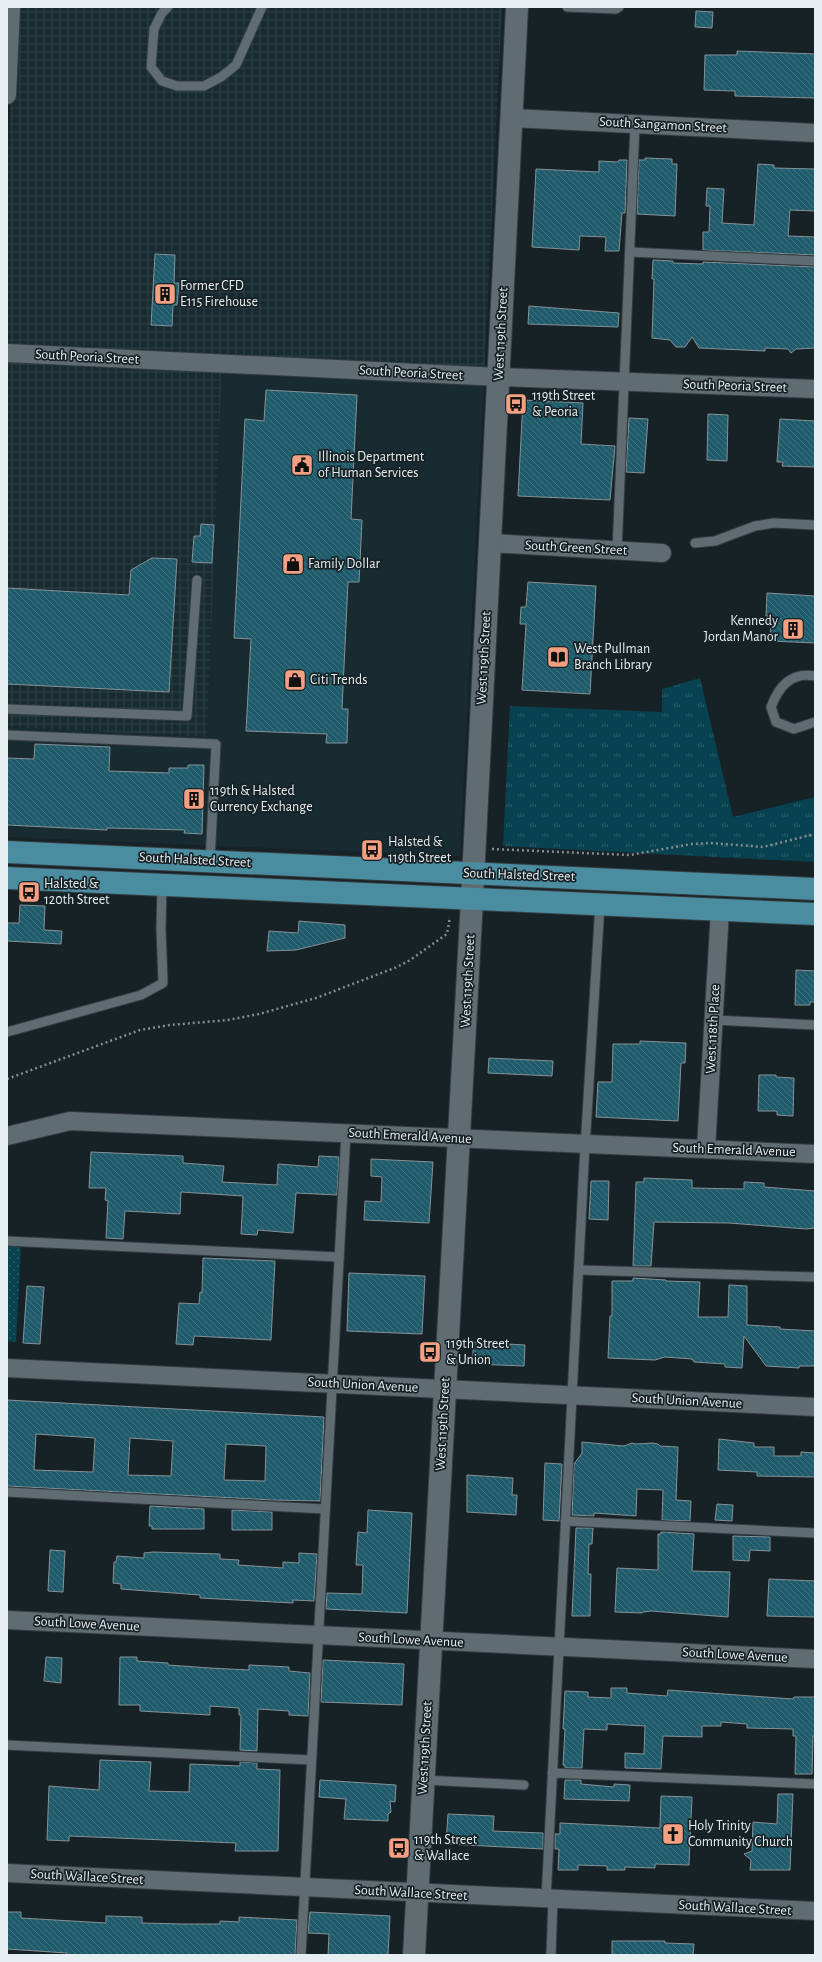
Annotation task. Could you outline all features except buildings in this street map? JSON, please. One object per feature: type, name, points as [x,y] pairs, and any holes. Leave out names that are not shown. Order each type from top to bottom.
[{"type":"main road","name":"South Halsted Street","points":[[7,852],[815,889]]},
{"type":"main road","name":"South Halsted Street","points":[[7,878],[815,914]]},
{"type":"street","points":[[7,94],[11,7]]},
{"type":"street","name":"West 119th Street","points":[[414,1955],[474,873],[517,7]]},
{"type":"street","name":"South Sangamon Street","points":[[512,118],[815,133]]},
{"type":"street","name":"South Peoria Street","points":[[7,353],[499,377],[815,389]]},
{"type":"street","name":"South Green Street","points":[[491,543],[662,553]]},
{"type":"street","name":"West 118th Place","points":[[706,1149],[720,910]]},
{"type":"street","name":"South Emerald Avenue","points":[[7,1136],[70,1121],[815,1154]]},
{"type":"street","name":"South Union Avenue","points":[[7,1368],[815,1407]]},
{"type":"street","name":"South Lowe Avenue","points":[[7,1620],[815,1659]]},
{"type":"street","name":"South Wallace Street","points":[[7,1873],[815,1911]]},
{"type":"lane","points":[[168,7],[162,14],[154,29],[151,66],[162,81],[177,86],[204,86],[221,77],[236,65],[262,7]]},
{"type":"lane","points":[[567,7],[616,9],[619,7]]},
{"type":"lane","points":[[617,551],[635,124]]},
{"type":"lane","points":[[630,252],[815,261]]},
{"type":"lane","points":[[695,543],[715,541],[755,526],[774,523],[815,525]]},
{"type":"lane","points":[[7,708],[187,716],[197,580]]},
{"type":"lane","points":[[815,676],[798,676],[789,679],[776,694],[771,707],[776,722],[794,728],[815,722]]},
{"type":"lane","points":[[7,735],[216,744],[210,861]]},
{"type":"lane","points":[[7,1032],[140,995],[163,983],[161,929],[162,885]]},
{"type":"lane","points":[[551,1955],[550,1899],[552,1773],[585,1144],[600,904]]},
{"type":"lane","points":[[714,1020],[815,1025]]},
{"type":"lane","points":[[301,1955],[346,1133]]},
{"type":"lane","points":[[7,1241],[339,1257]]},
{"type":"lane","points":[[579,1270],[815,1277]]},
{"type":"lane","points":[[7,1492],[325,1509]]},
{"type":"lane","points":[[566,1520],[815,1533]]},
{"type":"lane","points":[[7,1745],[312,1760]]},
{"type":"lane","points":[[552,1773],[815,1784]]},
{"type":"lane","points":[[423,1780],[524,1785]]},
{"type":"path","points":[[501,850],[630,855],[692,844],[710,843],[763,847],[815,834]]},
{"type":"path","points":[[7,1079],[140,1030],[170,1025],[228,1020],[259,1014],[316,998],[397,967],[410,960],[447,934],[450,916]]},
{"type":"shaded area","points":[[15,7],[502,7],[484,379],[222,366],[207,737],[7,727],[7,164]]},
{"type":"shaded area","points":[[222,366],[484,379],[460,856],[7,837],[7,727],[207,737]]},
{"type":"green space","points":[[700,678],[733,817],[815,797],[815,862],[503,846],[510,706],[662,712],[662,689]]},
{"type":"green space","points":[[7,1245],[21,1246],[16,1342],[7,1341]]},
{"type":"place","name":"Former CFD E115 Firehouse","points":[[165,294]]},
{"type":"place","name":"119th Street & Peoria","points":[[516,404]]},
{"type":"place","name":"Illinois Department of Human Services","points":[[302,465]]},
{"type":"place","name":"Family Dollar","points":[[293,564]]},
{"type":"place","name":"Kennedy Jordan Manor","points":[[793,629]]},
{"type":"place","name":"West Pullman Branch Library","points":[[558,657]]},
{"type":"place","name":"Citi Trends","points":[[295,680]]},
{"type":"place","name":"119th & Halsted Currency Exchange","points":[[194,799]]},
{"type":"place","name":"Halsted & 119th Street","points":[[372,850]]},
{"type":"place","name":"Halsted & 120th Street","points":[[29,892]]},
{"type":"place","name":"119th Street & Union","points":[[430,1352]]},
{"type":"place","name":"Holy Trinity Community Church","points":[[673,1834]]},
{"type":"place","name":"119th Street & Wallace","points":[[399,1848]]}]
